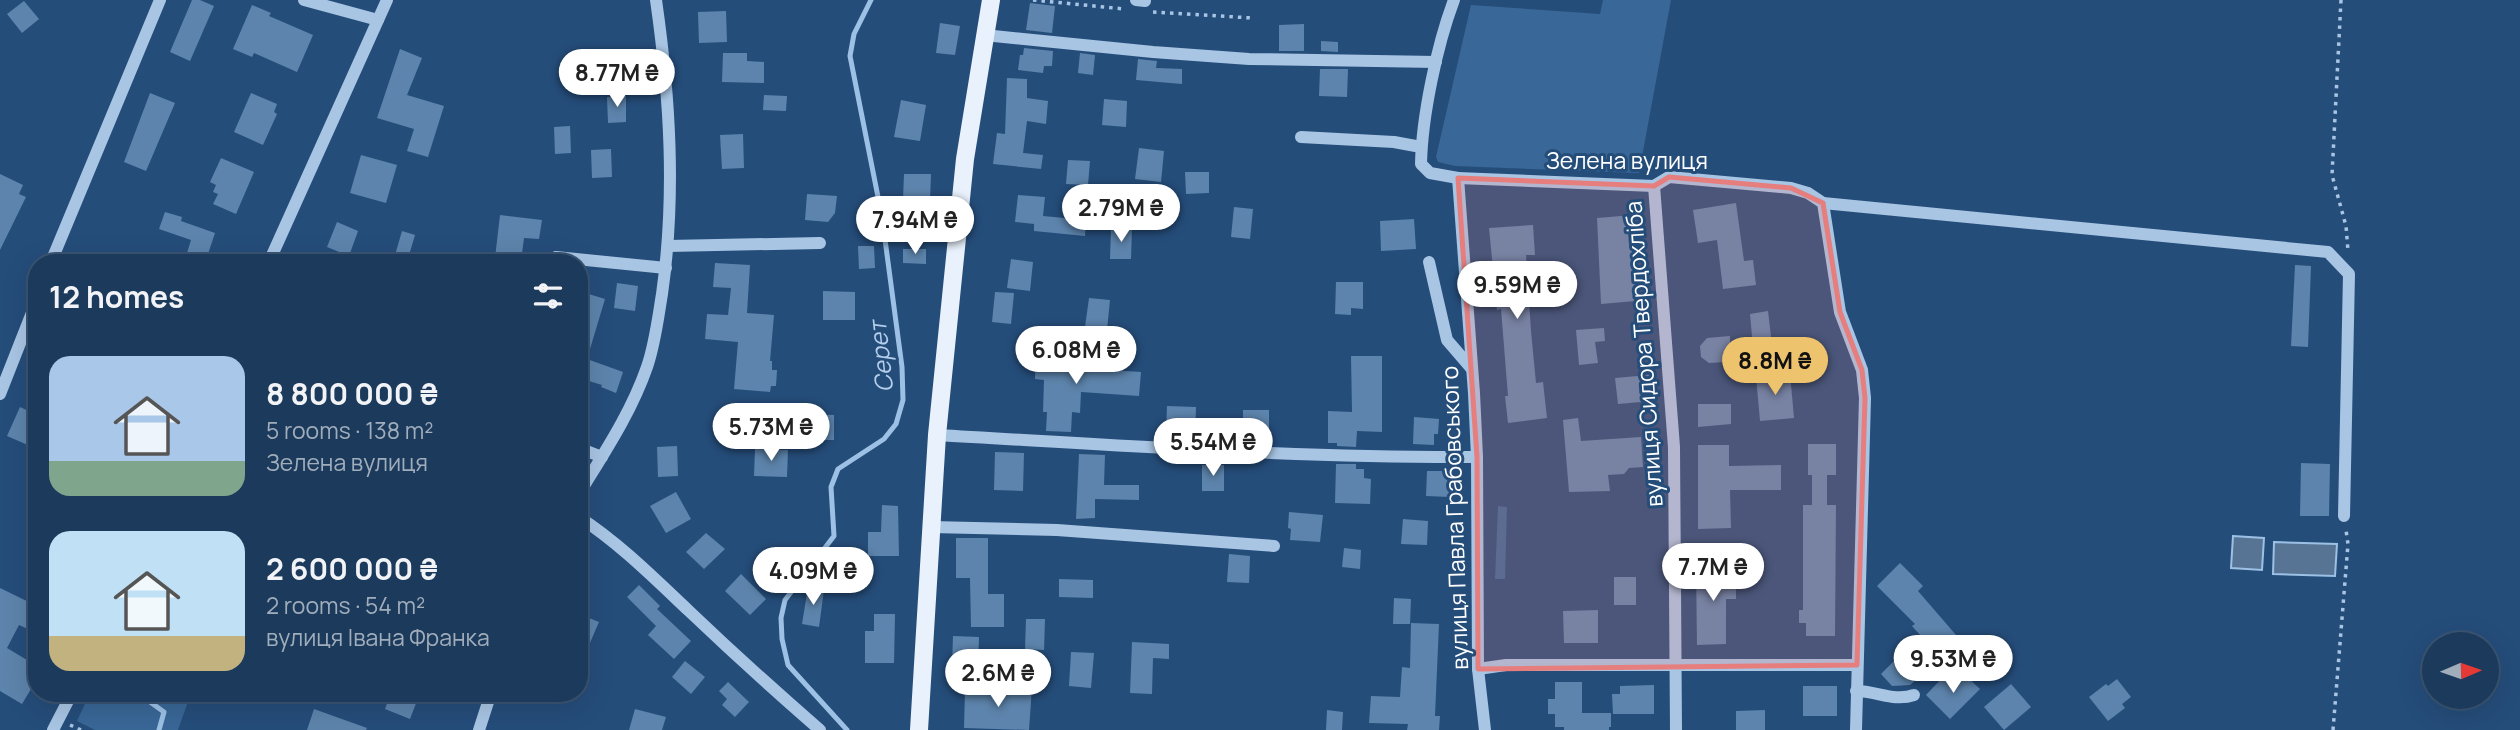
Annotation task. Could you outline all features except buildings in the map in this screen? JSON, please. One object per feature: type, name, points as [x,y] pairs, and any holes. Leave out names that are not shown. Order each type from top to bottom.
[{"type":"main road","points":[[919,730],[937,435],[965,159],[991,0]]},
{"type":"street","points":[[54,254],[160,0]]},
{"type":"street","points":[[303,0],[378,20]]},
{"type":"street","points":[[273,254],[387,0]]},
{"type":"street","points":[[588,480],[620,428],[648,365],[658,323],[666,268],[670,130],[656,0]]},
{"type":"street","points":[[1454,0],[1436,62],[1421,164],[1430,173],[1458,178]]},
{"type":"street","points":[[984,35],[1249,59],[1436,62]]},
{"type":"street","points":[[1301,137],[1394,142],[1422,147]]},
{"type":"street","name":"Зелена вулиця","points":[[1458,178],[1654,186],[1669,177],[1791,188],[1808,193],[1823,203],[2328,252],[2349,274]]},
{"type":"street","name":"вулиця Павла Грабовського","points":[[1458,178],[1477,457],[1478,669],[1485,730]]},
{"type":"street","name":"вулиця Сидора Твердохліба","points":[[1654,186],[1674,447],[1676,730]]},
{"type":"street","points":[[1823,203],[1840,312],[1861,370],[1865,398],[1856,730]]},
{"type":"street","points":[[668,246],[820,243]]},
{"type":"street","points":[[588,260],[666,268]]},
{"type":"street","points":[[1429,262],[1447,340],[1472,369]]},
{"type":"street","points":[[2344,516],[2349,274]]},
{"type":"street","points":[[0,394],[28,323]]},
{"type":"street","points":[[937,435],[1382,457],[1477,457]]},
{"type":"street","points":[[588,452],[602,457]]},
{"type":"street","points":[[588,523],[644,569],[760,678],[820,730]]},
{"type":"street","points":[[931,527],[1057,530],[1274,545]]},
{"type":"street","points":[[1478,669],[1506,665],[1857,665]]},
{"type":"street","points":[[1856,691],[1871,691],[1899,699],[1914,695]]},
{"type":"street","points":[[54,730],[68,702]]},
{"type":"street","points":[[479,730],[488,702]]},
{"type":"path","points":[[2341,0],[2332,175],[2346,226],[2349,274]]},
{"type":"path","points":[[2333,730],[2348,544],[2344,516]]},
{"type":"path","points":[[71,725],[80,730]]},
{"type":"highlighted area","points":[[1669,177],[1791,188],[1823,203],[1840,312],[1862,370],[1865,398],[1857,665],[1478,669],[1477,457],[1458,178],[1654,186]]},
{"type":"shaded area","points":[[1603,0],[1671,0],[1639,173],[1455,166],[1438,162],[1436,157],[1471,5],[1600,14]]},
{"type":"shaded area","points":[[1498,506],[1507,507],[1505,579],[1495,579]]},
{"type":"shaded area","points":[[2233,536],[2264,538],[2262,570],[2231,568]]},
{"type":"shaded area","points":[[2274,542],[2337,544],[2335,576],[2273,574]]},
{"type":"shaded area","points":[[86,702],[188,702],[178,730],[95,730],[77,721]]},
{"type":"waterway","name":"Серет","points":[[847,730],[788,665],[782,639],[781,618],[785,600],[834,536],[831,487],[838,469],[884,439],[896,424],[903,400],[902,367],[882,217],[850,56],[854,34],[871,0]]},
{"type":"waterway","points":[[150,702],[164,712],[159,730]]}]
